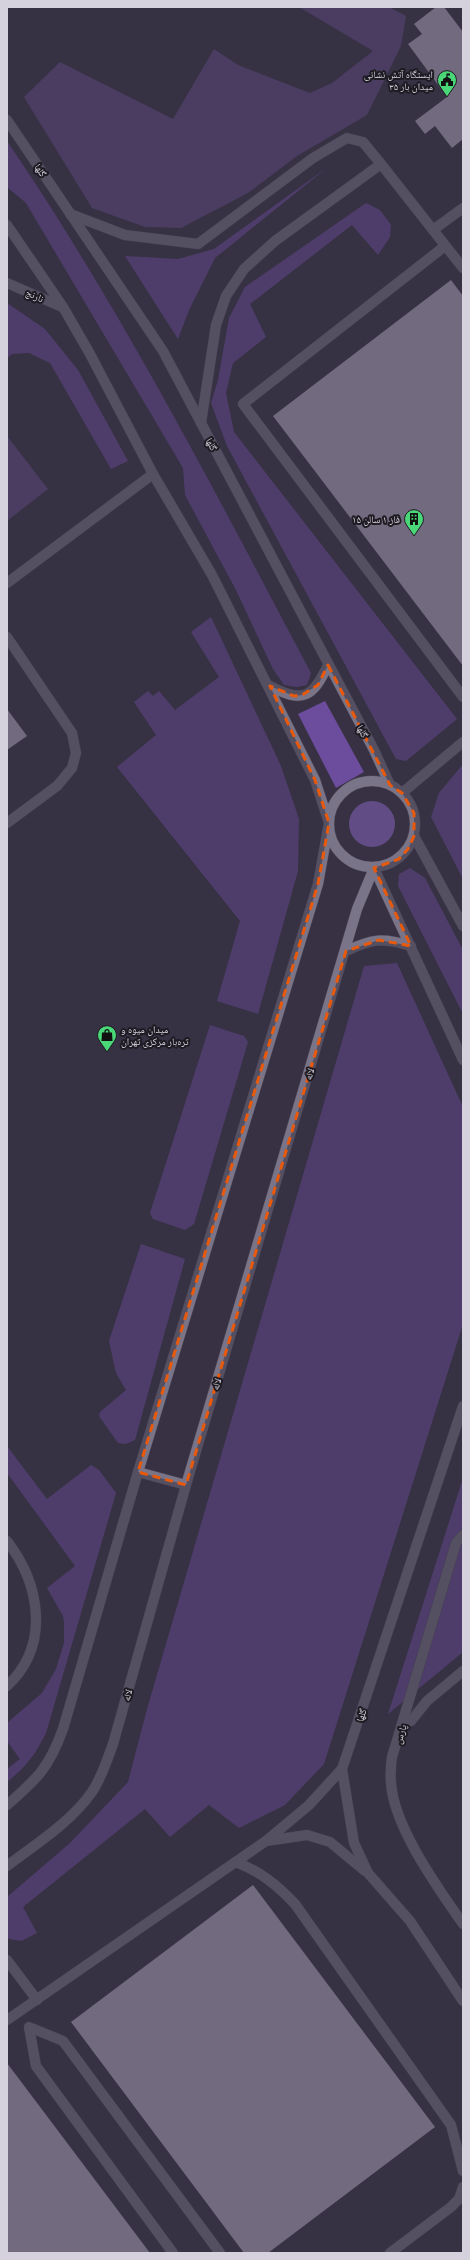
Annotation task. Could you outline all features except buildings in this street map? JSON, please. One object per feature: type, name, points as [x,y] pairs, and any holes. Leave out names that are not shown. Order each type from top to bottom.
[{"type":"street","name":"گلها","points":[[7,120],[163,351],[374,750],[390,785]]},
{"type":"street","points":[[70,214],[125,235],[198,244],[313,158],[347,138],[363,142],[463,268]]},
{"type":"street","points":[[201,423],[216,325],[226,296],[244,269],[275,241],[381,164]]},
{"type":"street","points":[[433,230],[463,208]]},
{"type":"street","points":[[7,225],[63,307],[153,474],[212,575],[270,686],[315,780],[329,823],[331,837],[337,850],[347,860],[360,866],[374,868],[387,865],[399,858],[408,849],[414,836],[416,825],[414,813],[409,802],[402,793],[390,785],[376,781],[362,782],[349,787],[338,797],[331,809],[329,823],[318,884],[138,1472],[54,1754],[35,1780],[7,1805]]},
{"type":"street","points":[[445,246],[243,404],[463,697]]},
{"type":"street","name":"نارنج","points":[[7,283],[63,307]]},
{"type":"street","points":[[7,583],[153,474]]},
{"type":"street","points":[[7,637],[72,734],[76,753],[72,768],[57,786],[7,823]]},
{"type":"street","points":[[270,686],[294,696],[302,695],[312,691],[318,685],[328,665]]},
{"type":"street","points":[[402,793],[463,742]]},
{"type":"street","points":[[414,836],[463,926]]},
{"type":"street","points":[[374,868],[463,1060]]},
{"type":"street","name":"لاله","points":[[7,1866],[78,1808],[92,1791],[104,1770],[113,1744],[186,1484],[357,910],[374,868]]},
{"type":"street","points":[[346,951],[361,944],[379,940],[390,940],[411,946]]},
{"type":"street","name":"گلها","points":[[463,1406],[342,1769],[354,1843],[368,1873],[410,1921],[463,2001]]},
{"type":"street","points":[[138,1472],[186,1484]]},
{"type":"street","name":"پارس","points":[[463,1535],[456,1543],[392,1757],[391,1783],[399,1812],[412,1845],[463,1924]]},
{"type":"street","points":[[7,1541],[26,1570],[33,1589],[36,1618],[34,1641],[26,1663],[7,1686]]},
{"type":"street","name":"پارس","points":[[411,1721],[427,1701],[463,1671]]},
{"type":"street","points":[[7,2020],[266,1841],[309,1805],[342,1769]]},
{"type":"street","points":[[266,1841],[308,1835],[330,1842],[368,1873]]},
{"type":"street","points":[[236,1862],[278,1885],[295,1904],[451,2125],[463,2170]]},
{"type":"street","points":[[7,1960],[37,2000]]},
{"type":"street","points":[[16,2014],[29,2027],[63,2041],[220,2253]]},
{"type":"street","points":[[29,2027],[36,2066],[173,2253]]},
{"type":"street","points":[[390,2253],[451,2207],[459,2199],[463,2187]]},
{"type":"highlighted area","points":[[328,665],[390,785],[402,793],[414,813],[414,836],[408,849],[399,859],[374,868],[411,946],[379,940],[346,951],[186,1485],[138,1472],[318,884],[329,823],[315,780],[270,686],[294,696],[302,695],[318,685]]},
{"type":"shaded area","points":[[299,7],[389,7],[406,16],[401,46],[367,115],[297,156],[248,193],[181,228],[145,227],[92,208],[24,97],[60,62],[173,119],[214,49],[238,65],[310,93],[332,83],[373,51]]},
{"type":"shaded area","points":[[7,141],[90,270],[166,402],[311,673],[307,685],[297,687],[284,685],[273,669],[236,590],[185,495],[183,468],[26,203],[7,187]]},
{"type":"shaded area","points":[[328,167],[215,258],[189,310],[178,339],[125,256],[178,259],[214,249]]},
{"type":"shaded area","points":[[366,203],[380,210],[391,225],[390,237],[378,255],[352,225],[250,304],[266,337],[233,363],[226,393],[234,432],[457,719],[406,761],[396,759],[227,446],[211,403],[218,380],[229,318],[245,287]]},
{"type":"shaded area","points":[[7,303],[45,329],[78,370],[128,461],[111,469],[50,363],[29,353],[12,354],[7,358]]},
{"type":"shaded area","points":[[7,436],[48,489],[7,521]]},
{"type":"shaded area","points":[[211,617],[281,766],[299,819],[298,871],[258,1014],[217,1001],[240,921],[117,767],[156,735],[134,702],[148,691],[153,696],[159,691],[175,710],[219,677],[191,632]]},
{"type":"shaded area","points":[[325,701],[364,772],[336,788],[298,714]]},
{"type":"shaded area","points":[[463,764],[463,879],[431,817],[439,793]]},
{"type":"shaded area","points":[[377,801],[389,807],[394,815],[394,833],[389,841],[381,846],[367,847],[355,841],[350,833],[349,819],[355,807],[363,802]]},
{"type":"shaded area","points":[[410,868],[425,878],[463,950],[463,1014],[398,886],[399,874]]},
{"type":"shaded area","points":[[397,963],[463,1107],[463,1324],[324,1764],[285,1805],[239,1828],[209,1805],[170,1837],[145,1809],[23,1907],[37,1933],[21,1941],[9,1939],[7,1935],[7,1897],[70,1843],[128,1782],[147,1709],[364,966]]},
{"type":"shaded area","points":[[210,1025],[244,1036],[248,1042],[194,1224],[185,1230],[153,1219],[150,1213]]},
{"type":"shaded area","points":[[141,1244],[185,1259],[135,1440],[126,1444],[118,1443],[99,1416],[100,1412],[126,1390],[116,1373],[109,1341]]},
{"type":"shaded area","points":[[7,1446],[47,1499],[91,1465],[99,1470],[116,1493],[46,1733],[30,1760],[7,1782],[7,1769],[20,1759],[7,1741],[7,1723],[42,1693],[56,1669],[64,1643],[63,1616],[47,1588],[75,1566],[7,1473]]},
{"type":"shaded area","points":[[463,1478],[463,1652],[388,1714]]},
{"type":"place","name":"ایستگاه آتش نشانی ۳۵ میدان بار","points":[[447,97]]},
{"type":"place","name":"فاز ۱ سالن ۱۵","points":[[414,536]]},
{"type":"place","name":"میدان میوه و تره‌بار مرکزی تهران","points":[[107,1052]]}]
